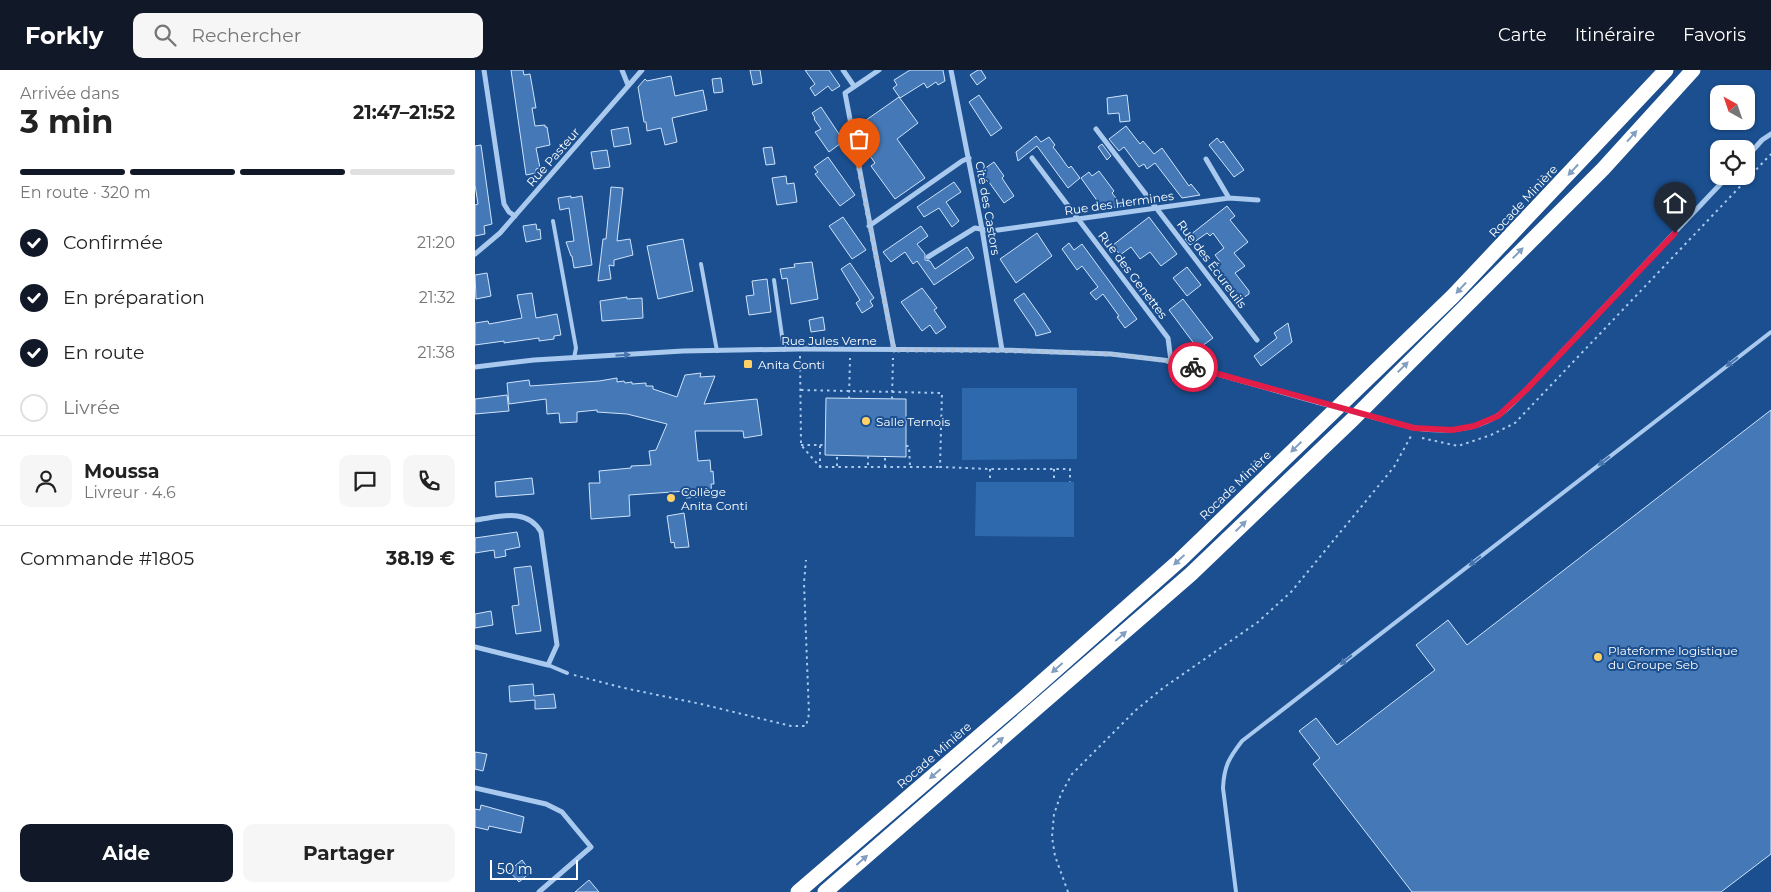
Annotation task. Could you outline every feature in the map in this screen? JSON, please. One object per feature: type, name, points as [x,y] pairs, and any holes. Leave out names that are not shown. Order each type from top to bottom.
[{"type":"highway","name":"Rocade Minière","points":[[798,892],[1026,696],[1180,560],[1453,296],[1666,70]]},
{"type":"highway","points":[[825,892],[1191,574],[1353,419],[1603,169],[1693,70]]},
{"type":"street","points":[[484,70],[504,204],[509,212],[515,216]]},
{"type":"street","points":[[622,70],[628,85]]},
{"type":"street","name":"Rue Pasteur","points":[[475,254],[515,216],[643,70]]},
{"type":"street","points":[[843,70],[854,86]]},
{"type":"street","points":[[879,70],[845,93],[894,350]]},
{"type":"street","name":"Cité des Castors","points":[[951,70],[982,229],[1002,350]]},
{"type":"street","name":"Rue des Écureuils","points":[[1096,129],[1257,340]]},
{"type":"street","points":[[1755,148],[1771,134]]},
{"type":"street","points":[[869,226],[962,160],[969,158]]},
{"type":"street","name":"Rue des Genettes","points":[[1032,158],[1168,338],[1171,361]]},
{"type":"street","points":[[1206,159],[1229,198]]},
{"type":"street","name":"Rue Jules Verne","points":[[475,367],[534,360],[717,351],[1002,350],[1111,354],[1171,361],[1414,428],[1452,430],[1474,426],[1498,416],[1526,390],[1720,185]]},
{"type":"street","name":"Rue des Hermines","points":[[982,229],[991,231],[1229,198],[1258,200]]},
{"type":"street","points":[[928,257],[975,228],[982,229]]},
{"type":"street","points":[[475,520],[517,515],[527,518],[537,525],[541,532],[557,645],[548,664],[475,647]]},
{"type":"street","points":[[475,788],[546,804],[562,812],[591,847],[539,892]]},
{"type":"lane","points":[[553,221],[575,348],[574,358]]},
{"type":"lane","points":[[701,264],[717,351]]},
{"type":"lane","points":[[774,280],[784,350]]},
{"type":"lane","points":[[1236,892],[1223,788],[1223,773],[1228,759],[1242,741],[1771,332]]},
{"type":"lane","points":[[548,664],[567,672]]},
{"type":"path","points":[[800,350],[801,445],[820,467],[1070,468],[1070,482]]},
{"type":"path","points":[[849,399],[850,350]]},
{"type":"path","points":[[893,399],[894,350]]},
{"type":"path","points":[[801,390],[942,393],[940,467]]},
{"type":"path","points":[[1068,892],[1055,856],[1052,837],[1054,814],[1061,794],[1072,774],[1136,710],[1163,688],[1258,622],[1291,592],[1393,467],[1414,428]]},
{"type":"path","points":[[801,445],[825,445]]},
{"type":"path","points":[[820,445],[820,467]]},
{"type":"path","points":[[906,446],[909,446],[910,467]]},
{"type":"path","points":[[837,456],[837,467]]},
{"type":"path","points":[[867,456],[868,466]]},
{"type":"path","points":[[885,456],[885,467]]},
{"type":"path","points":[[990,469],[990,482]]},
{"type":"path","points":[[1054,469],[1054,482]]},
{"type":"path","points":[[567,672],[625,688],[791,726],[806,726],[809,714],[804,583],[807,560]]},
{"type":"shaded area","points":[[962,388],[1077,388],[1077,459],[962,460]]},
{"type":"shaded area","points":[[976,482],[1074,482],[1074,537],[975,536]]},
{"type":"building","points":[[511,70],[523,70],[524,75],[530,74],[536,108],[532,108],[535,126],[545,125],[547,127],[550,145],[536,148],[540,168],[536,169],[536,173],[526,175]]},
{"type":"building","points":[[750,70],[760,70],[762,83],[753,85]]},
{"type":"building","points":[[805,70],[829,70],[840,86],[832,91],[828,86],[815,96],[810,88],[815,84]]},
{"type":"building","points":[[910,70],[943,70],[945,81],[938,85],[936,82],[927,88],[924,83],[900,98],[893,88],[897,85],[894,80]]},
{"type":"building","points":[[981,70],[986,78],[977,85],[970,75]]},
{"type":"building","points":[[671,76],[675,96],[703,90],[707,110],[672,118],[677,142],[665,145],[661,128],[647,131],[638,87],[645,79],[647,81]]},
{"type":"building","points":[[721,78],[723,92],[714,93],[712,79]]},
{"type":"building","points":[[979,95],[1002,128],[991,136],[969,102]]},
{"type":"building","points":[[1127,95],[1130,121],[1120,122],[1119,113],[1108,114],[1107,98]]},
{"type":"building","points":[[899,97],[918,123],[897,139],[925,178],[895,199],[871,166],[875,163],[868,153],[875,148],[859,125]]},
{"type":"building","points":[[821,107],[841,137],[838,139],[841,143],[829,152],[815,132],[821,129],[812,113]]},
{"type":"building","points":[[1126,126],[1140,144],[1143,141],[1154,154],[1162,148],[1189,186],[1191,184],[1200,195],[1182,198],[1155,163],[1147,169],[1144,164],[1139,167],[1124,147],[1119,151],[1109,139]]},
{"type":"building","points":[[628,127],[631,144],[614,147],[611,130]]},
{"type":"building","points":[[1036,136],[1041,142],[1049,137],[1055,145],[1053,147],[1067,166],[1069,168],[1071,166],[1080,178],[1068,188],[1037,146],[1018,161],[1016,152]]},
{"type":"building","points":[[1217,138],[1221,143],[1223,141],[1244,170],[1234,177],[1209,145]]},
{"type":"building","points":[[1102,144],[1111,156],[1107,160],[1098,147]]},
{"type":"building","points":[[481,145],[492,224],[484,226],[485,234],[475,236],[475,205],[478,204],[475,185],[475,146]]},
{"type":"building","points":[[772,147],[775,164],[766,165],[763,148]]},
{"type":"building","points":[[607,150],[610,167],[594,169],[591,152]]},
{"type":"building","points":[[828,157],[855,195],[840,206],[815,174],[818,172],[814,167]]},
{"type":"building","points":[[994,162],[1004,176],[1002,178],[1014,196],[1004,203],[981,171]]},
{"type":"building","points":[[1099,171],[1114,191],[1112,193],[1122,206],[1103,209],[1081,178],[1089,172],[1092,176]]},
{"type":"building","points":[[786,176],[787,184],[794,183],[797,202],[777,205],[772,178]]},
{"type":"building","points":[[954,182],[961,192],[946,202],[959,221],[952,227],[939,208],[924,217],[917,207]]},
{"type":"building","points":[[611,187],[623,188],[617,241],[630,239],[633,255],[614,260],[614,266],[609,265],[611,279],[598,281],[603,239],[606,239]]},
{"type":"building","points":[[571,196],[571,198],[582,196],[592,265],[574,268],[572,256],[566,242],[574,241],[569,208],[560,210],[558,198]]},
{"type":"building","points":[[1227,206],[1235,216],[1230,220],[1248,242],[1234,253],[1245,266],[1235,273],[1249,291],[1249,294],[1240,300],[1215,267],[1221,263],[1215,255],[1224,248],[1213,233],[1210,236],[1207,233],[1190,245],[1185,239]]},
{"type":"building","points":[[843,217],[866,250],[852,259],[829,226]]},
{"type":"building","points":[[1149,217],[1177,254],[1161,266],[1150,252],[1140,259],[1131,247],[1120,255],[1113,245]]},
{"type":"building","points":[[536,224],[537,230],[540,229],[541,239],[526,242],[523,226]]},
{"type":"building","points":[[921,226],[928,236],[917,244],[925,254],[925,260],[930,261],[935,269],[967,247],[974,258],[934,285],[917,261],[913,264],[905,252],[891,262],[883,252]]},
{"type":"building","points":[[1037,233],[1052,256],[1016,283],[1000,259]]},
{"type":"building","points":[[683,239],[693,291],[658,299],[647,246]]},
{"type":"building","points":[[1069,243],[1074,250],[1082,244],[1137,319],[1125,328],[1103,294],[1096,300],[1090,293],[1098,287],[1082,266],[1077,270],[1062,249]]},
{"type":"building","points":[[812,262],[818,299],[791,304],[787,278],[782,279],[780,269],[795,267],[794,264]]},
{"type":"building","points":[[850,263],[874,298],[870,301],[873,306],[862,313],[856,303],[860,300],[841,269]]},
{"type":"building","points":[[1187,267],[1201,285],[1187,296],[1173,278]]},
{"type":"building","points":[[487,273],[491,296],[476,299],[475,275]]},
{"type":"building","points":[[767,279],[771,312],[749,315],[746,296],[754,295],[752,281]]},
{"type":"building","points":[[922,288],[937,308],[934,310],[946,327],[936,334],[930,325],[922,331],[901,302]]},
{"type":"building","points":[[532,293],[536,318],[557,314],[561,335],[554,336],[554,339],[539,341],[539,338],[475,345],[475,323],[488,321],[489,324],[522,318],[517,295]]},
{"type":"building","points":[[1024,293],[1051,332],[1036,336],[1035,331],[1014,300]]},
{"type":"building","points":[[627,297],[627,299],[642,298],[643,318],[602,321],[600,301]]},
{"type":"building","points":[[1183,299],[1213,338],[1198,349],[1169,310]]},
{"type":"building","points":[[823,317],[825,330],[811,332],[809,320]]},
{"type":"building","points":[[1288,323],[1292,342],[1261,366],[1254,356],[1277,338],[1274,333]]},
{"type":"building","points":[[701,373],[700,377],[715,376],[704,404],[757,399],[762,435],[744,438],[743,431],[695,431],[698,461],[710,460],[711,472],[713,471],[714,484],[711,484],[712,496],[686,498],[686,491],[629,495],[630,516],[591,519],[589,483],[600,483],[599,471],[651,465],[649,451],[656,450],[667,424],[627,414],[597,412],[597,410],[577,412],[577,422],[560,423],[559,413],[547,414],[546,399],[509,404],[507,383],[529,380],[530,386],[617,378],[617,382],[646,383],[646,386],[653,386],[653,389],[677,397],[685,375]]},
{"type":"building","points":[[507,395],[509,411],[475,414],[475,399]]},
{"type":"building","name":"Salle Ternois","points":[[826,398],[906,399],[906,457],[825,455]]},
{"type":"building","name":"Plateforme logistique du Groupe Seb","points":[[1771,410],[1771,854],[1721,892],[1412,892],[1313,764],[1320,758],[1299,731],[1316,718],[1337,745],[1435,670],[1416,645],[1448,620],[1467,645]]},
{"type":"building","points":[[532,478],[534,494],[496,497],[495,482]]},
{"type":"building","points":[[684,513],[689,547],[675,548],[674,542],[671,543],[667,516]]},
{"type":"building","points":[[517,532],[520,547],[505,550],[506,556],[495,558],[494,550],[475,553],[475,538]]},
{"type":"building","points":[[531,566],[541,631],[516,634],[512,606],[519,605],[514,568]]},
{"type":"building","points":[[491,611],[493,625],[475,628],[475,614]]},
{"type":"building","points":[[533,684],[534,696],[554,694],[556,708],[535,709],[535,700],[510,702],[509,686]]},
{"type":"building","points":[[475,752],[487,754],[483,771],[475,769]]},
{"type":"building","points":[[481,805],[524,817],[521,833],[489,826],[488,830],[475,827],[475,809],[480,810]]},
{"type":"building","points":[[522,860],[531,872],[519,882],[509,871]]},
{"type":"building","points":[[589,880],[599,892],[575,892]]},
{"type":"way so far","points":[[859,169],[894,350],[1002,350],[1111,354],[1171,361],[1193,367]]},
{"type":"place","name":"Anita Conti","points":[[748,364]]},
{"type":"place","name":"Salle Ternois","points":[[866,421]]},
{"type":"place","name":"Collège Anita Conti","points":[[671,498]]},
{"type":"place","name":"Plateforme logistique du Groupe Seb","points":[[1598,657]]},
{"type":"route","points":[[1193,367],[1414,428],[1452,430],[1474,426],[1498,416],[1526,390],[1675,233]]}]
